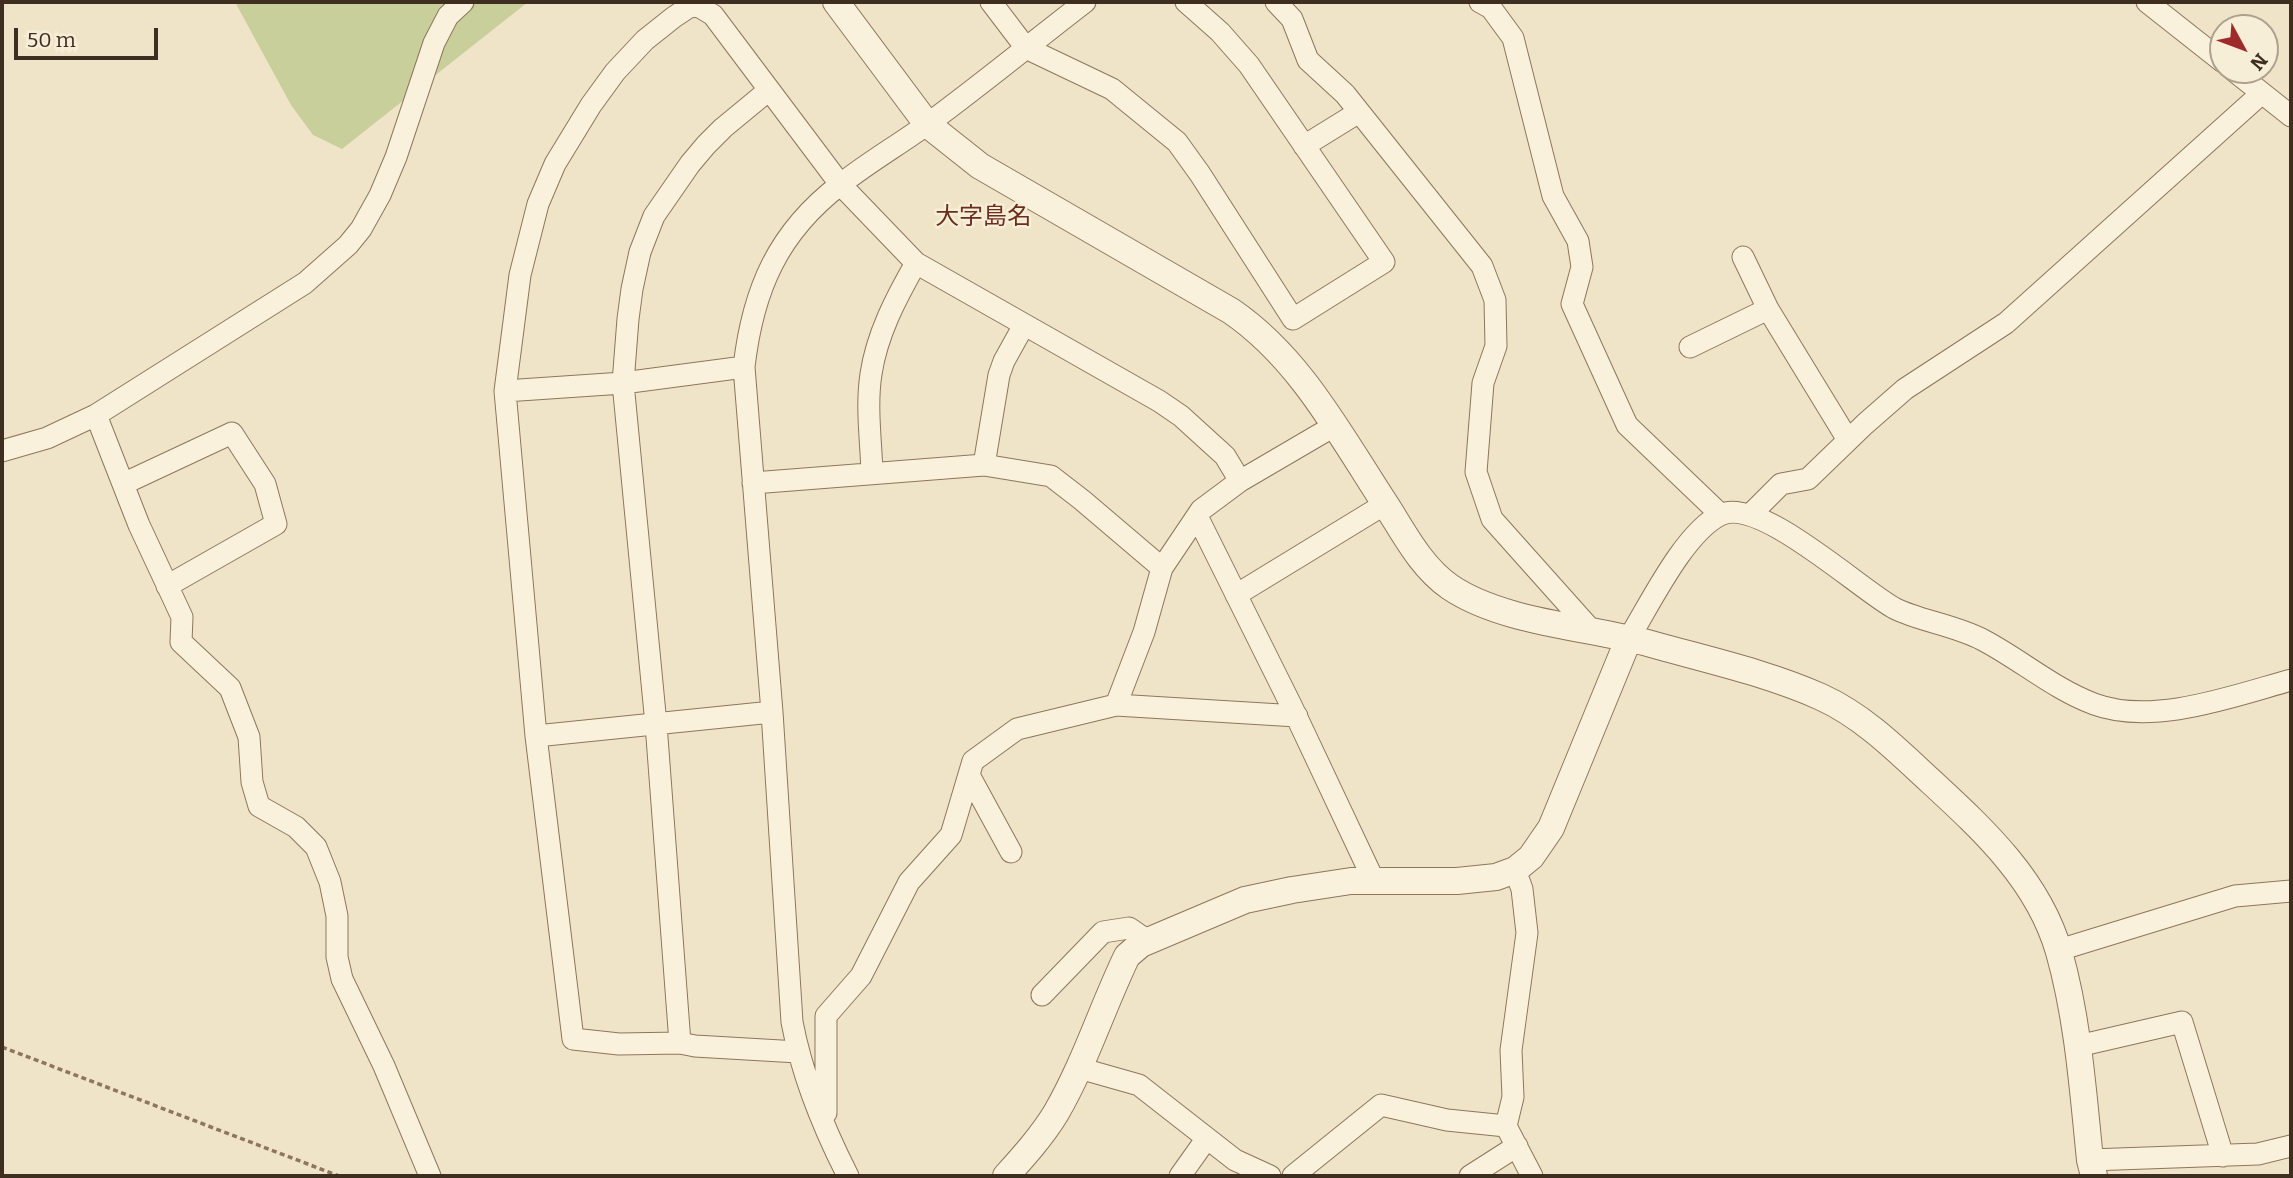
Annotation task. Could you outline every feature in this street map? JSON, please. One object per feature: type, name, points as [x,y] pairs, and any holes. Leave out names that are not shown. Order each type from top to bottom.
[{"type":"street","points":[[2,451],[47,439],[96,415],[304,283],[348,245],[380,195],[396,157],[433,43],[448,16],[463,2]]},
{"type":"street","points":[[836,2],[928,124],[980,166],[1255,327],[1296,370],[1423,561],[1455,589],[1480,603],[1557,624],[1629,638],[1770,678],[1821,698],[1855,717],[1901,754],[1978,825],[2024,880],[2042,910],[2059,950],[2078,1046],[2092,1168],[2258,1154],[2291,1146]]},
{"type":"street","points":[[991,2],[1026,48],[1112,89],[1177,142],[1293,319],[1384,262],[1249,65],[1220,32],[1186,2]]},
{"type":"street","points":[[848,1176],[798,1052],[792,1022],[772,712],[744,367],[752,313],[777,253],[796,226],[840,184],[928,124],[1085,2]]},
{"type":"street","points":[[1276,2],[1292,19],[1308,60],[1345,94],[1482,266],[1495,300],[1496,346],[1483,383],[1476,472],[1492,519],[1592,631]]},
{"type":"street","points":[[1480,2],[1491,8],[1513,38],[1553,196],[1578,241],[1582,267],[1572,304],[1627,425],[1720,514]]},
{"type":"street","points":[[2147,2],[2209,51]]},
{"type":"street","points":[[798,1052],[680,1043],[619,1044],[573,1039],[536,736],[505,391],[520,275],[538,204],[555,164],[591,104],[615,72],[645,40],[689,7],[698,6],[713,15],[840,184],[916,262],[1111,372],[1181,416],[1225,456],[1240,481]]},
{"type":"street","points":[[2251,84],[2291,116]]},
{"type":"street","points":[[680,1043],[656,724],[623,383],[632,289],[640,252],[654,216],[706,145],[769,90]]},
{"type":"street","points":[[1751,515],[1781,484],[1808,479],[1906,388],[2006,323],[2262,93]]},
{"type":"street","points":[[1304,146],[1359,112]]},
{"type":"street","points":[[1743,257],[1768,309],[1848,440]]},
{"type":"street","points":[[872,473],[869,393],[871,374],[884,325],[916,262]]},
{"type":"street","points":[[1690,347],[1768,309]]},
{"type":"street","points":[[984,465],[999,375],[1024,325]]},
{"type":"street","points":[[505,391],[623,383],[744,367]]},
{"type":"street","points":[[96,415],[123,484],[182,617],[181,642],[230,688],[248,737],[252,782],[259,806],[296,827],[316,847],[330,882],[337,916],[337,957],[342,979],[384,1066],[429,1176]]},
{"type":"street","points":[[1116,705],[1144,632],[1162,568],[1197,516],[1216,497],[1240,481],[1334,426]]},
{"type":"street","points":[[123,484],[232,433],[265,484],[276,524],[167,586]]},
{"type":"street","points":[[753,482],[984,465],[1051,475],[1162,568]]},
{"type":"street","points":[[1236,595],[1385,504]]},
{"type":"street","points":[[1006,1176],[1049,1123],[1079,1068],[1127,956],[1148,941],[1245,900],[1351,881],[1457,881],[1496,877],[1515,870],[1531,857],[1551,828],[1629,638],[1677,559],[1699,532],[1720,514],[1735,512],[1751,515],[1783,530],[1895,608],[1981,639],[2019,660],[2052,683],[2094,704],[2144,711],[2185,707],[2235,697],[2291,680]]},
{"type":"street","points":[[1197,516],[1297,716],[1374,881]]},
{"type":"street","points":[[827,1129],[826,1016],[861,976],[909,882],[951,835],[973,761],[1017,729],[1116,705],[1297,716]]},
{"type":"street","points":[[536,736],[772,712]]},
{"type":"street","points":[[969,775],[1011,852]]},
{"type":"street","points":[[1515,870],[1522,890],[1527,933],[1511,1049],[1513,1097],[1506,1126],[1532,1176]]},
{"type":"street","points":[[2059,950],[2235,896],[2291,891]]},
{"type":"street","points":[[1042,995],[1103,932],[1129,928],[1148,941]]},
{"type":"street","points":[[2078,1046],[2182,1022],[2223,1156]]},
{"type":"street","points":[[1079,1068],[1139,1085],[1235,1160],[1270,1176]]},
{"type":"street","points":[[1293,1176],[1381,1105],[1447,1120],[1506,1126]]},
{"type":"street","points":[[1180,1176],[1207,1138]]},
{"type":"street","points":[[1470,1176],[1517,1146]]},
{"type":"path","points":[[2,1047],[340,1176]]},
{"type":"green space","points":[[235,2],[528,2],[342,149],[313,135],[291,105]]},
{"type":"district","name":"大字島名","points":[[983,217]]}]
